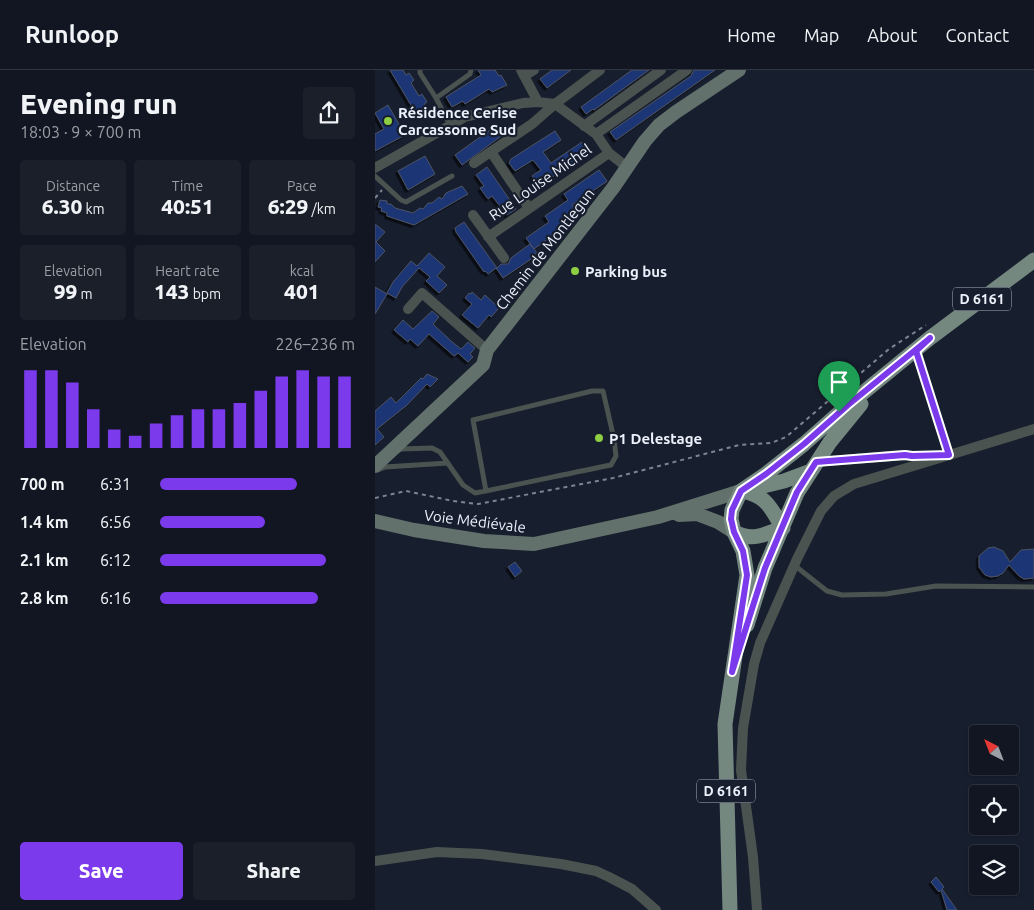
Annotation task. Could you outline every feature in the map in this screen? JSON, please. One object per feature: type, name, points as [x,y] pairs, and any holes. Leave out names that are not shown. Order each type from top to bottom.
[{"type":"main road","name":"D 6161","points":[[731,910],[725,724],[732,672],[765,568],[797,492],[829,442],[858,406],[916,351],[929,331],[1034,260]]},
{"type":"main road","points":[[732,672],[747,575],[743,551],[734,532],[731,519],[732,510],[741,491],[804,444],[929,331]]},
{"type":"main road","points":[[741,491],[784,481],[813,467]]},
{"type":"main road","points":[[734,532],[751,538],[783,528],[767,501],[753,493],[741,491]]},
{"type":"street","points":[[534,70],[523,73],[539,102]]},
{"type":"street","points":[[474,163],[532,124],[599,70]]},
{"type":"street","points":[[584,126],[661,70]]},
{"type":"street","points":[[596,134],[687,70]]},
{"type":"street","name":"Chemin de Montlegun","points":[[375,466],[483,365],[487,350],[659,125],[739,70]]},
{"type":"street","points":[[375,168],[465,117],[523,103],[539,102],[555,104],[596,134],[609,153],[628,168]]},
{"type":"street","points":[[491,152],[529,208]]},
{"type":"street","name":"Rue Louise Michel","points":[[488,236],[609,153]]},
{"type":"street","points":[[473,215],[503,258]]},
{"type":"street","points":[[408,310],[422,293],[487,350]]},
{"type":"street","points":[[916,351],[948,456]]},
{"type":"street","points":[[757,910],[753,857],[741,770],[743,728],[754,664],[760,643],[794,565],[821,511],[834,496],[854,484],[1034,429]]},
{"type":"street","name":"Chemin de Montlegun","points":[[375,471],[388,455]]},
{"type":"street","points":[[813,467],[905,455],[948,456]]},
{"type":"street","points":[[658,517],[741,491]]},
{"type":"street","points":[[658,517],[697,514],[718,522],[734,532]]},
{"type":"street","name":"Voie Médiévale","points":[[375,521],[414,530],[484,541],[534,544],[658,517]]},
{"type":"street","points":[[375,861],[437,852],[482,854],[561,864],[596,871],[609,876],[632,889],[656,910]]},
{"type":"lane","points":[[420,70],[451,125]]},
{"type":"lane","points":[[436,98],[470,74],[471,70]]},
{"type":"lane","points":[[375,176],[401,200],[406,202],[452,176]]},
{"type":"lane","points":[[388,455],[401,449],[432,448],[440,452],[463,485],[475,493],[486,491],[611,465],[616,456],[603,391],[592,391],[473,420],[486,491]]},
{"type":"lane","points":[[375,471],[385,467],[448,462]]},
{"type":"lane","points":[[794,565],[827,591],[841,595],[886,594],[936,586],[1034,587]]},
{"type":"path","points":[[375,198],[385,186]]},
{"type":"path","points":[[375,498],[406,491],[478,504],[613,478],[739,446],[771,443],[786,437],[889,349],[929,331]]},
{"type":"building","points":[[390,70],[403,70],[406,75],[409,73],[414,80],[411,83],[419,96],[422,94],[427,102],[424,104],[428,111],[418,117]]},
{"type":"building","points":[[478,70],[495,70],[499,76],[501,75],[507,85],[492,92],[489,89],[465,104],[463,101],[452,107],[446,97],[481,75]]},
{"type":"building","points":[[552,70],[571,70],[547,88],[540,79]]},
{"type":"building","points":[[632,70],[649,70],[586,114],[581,107]]},
{"type":"building","points":[[694,70],[715,70],[616,140],[610,132],[691,76]]},
{"type":"building","name":"Résidence Cerise Carcassonne Sud","points":[[388,105],[405,135],[375,151],[375,134],[384,129],[375,113]]},
{"type":"building","points":[[497,125],[504,134],[462,165],[455,155]]},
{"type":"building","points":[[555,131],[561,140],[543,152],[551,163],[582,142],[589,152],[539,186],[532,176],[541,170],[533,160],[515,171],[509,163],[511,159]]},
{"type":"building","points":[[425,156],[435,174],[408,190],[398,171]]},
{"type":"building","points":[[487,167],[516,209],[507,215],[492,196],[488,199],[480,188],[484,186],[476,175]]},
{"type":"building","points":[[599,170],[607,181],[572,205],[575,210],[565,219],[568,224],[534,249],[526,238],[549,222],[545,216],[568,200],[564,194]]},
{"type":"building","points":[[462,186],[468,194],[414,225],[387,216],[387,213],[381,211],[382,208],[378,207],[380,200],[387,201],[387,204],[391,204],[395,208],[413,213],[420,208],[423,209],[428,203],[432,203],[439,197],[442,199],[446,193]]},
{"type":"building","points":[[464,222],[497,268],[501,264],[508,264],[511,258],[530,244],[537,253],[503,278],[496,268],[488,274],[484,272],[456,232],[455,228]]},
{"type":"building","points":[[375,224],[385,232],[376,242],[385,251],[375,262]]},
{"type":"building","points":[[429,253],[445,267],[437,276],[447,285],[439,293],[426,281],[430,277],[419,268],[402,287],[396,298],[387,293],[393,282],[411,261],[417,266]]},
{"type":"building","points":[[375,287],[387,294],[375,314]]},
{"type":"building","points":[[472,292],[481,300],[485,295],[499,308],[491,317],[489,315],[478,328],[462,315],[472,304],[465,298]]},
{"type":"building","points":[[432,311],[439,317],[433,324],[451,341],[461,349],[468,342],[475,348],[470,354],[473,357],[468,362],[458,353],[454,356],[429,334],[418,346],[410,339],[408,342],[394,330],[403,320],[413,329]]},
{"type":"building","points":[[427,374],[438,379],[430,387],[427,384],[407,405],[377,429],[384,437],[375,445],[375,411],[391,397],[396,403]]},
{"type":"building","points":[[994,547],[1003,551],[1010,562],[1021,550],[1034,549],[1034,578],[1024,579],[1009,565],[998,576],[991,577],[985,575],[979,567],[979,556],[988,548]]},
{"type":"building","points":[[515,562],[522,571],[515,577],[508,567]]},
{"type":"building","points":[[936,877],[957,910],[947,910],[941,890],[939,892],[931,882]]},
{"type":"place","name":"Résidence Cerise Carcassonne Sud","points":[[388,121]]},
{"type":"place","name":"Parking bus","points":[[575,271]]},
{"type":"place","name":"P1 Delestage","points":[[599,438]]},
{"type":"route","points":[[930,338],[916,351],[949,455],[905,455],[816,462],[797,492],[765,568],[732,672],[747,575],[743,551],[734,532],[731,519],[732,510],[741,491],[804,444],[839,412],[930,338]]}]
